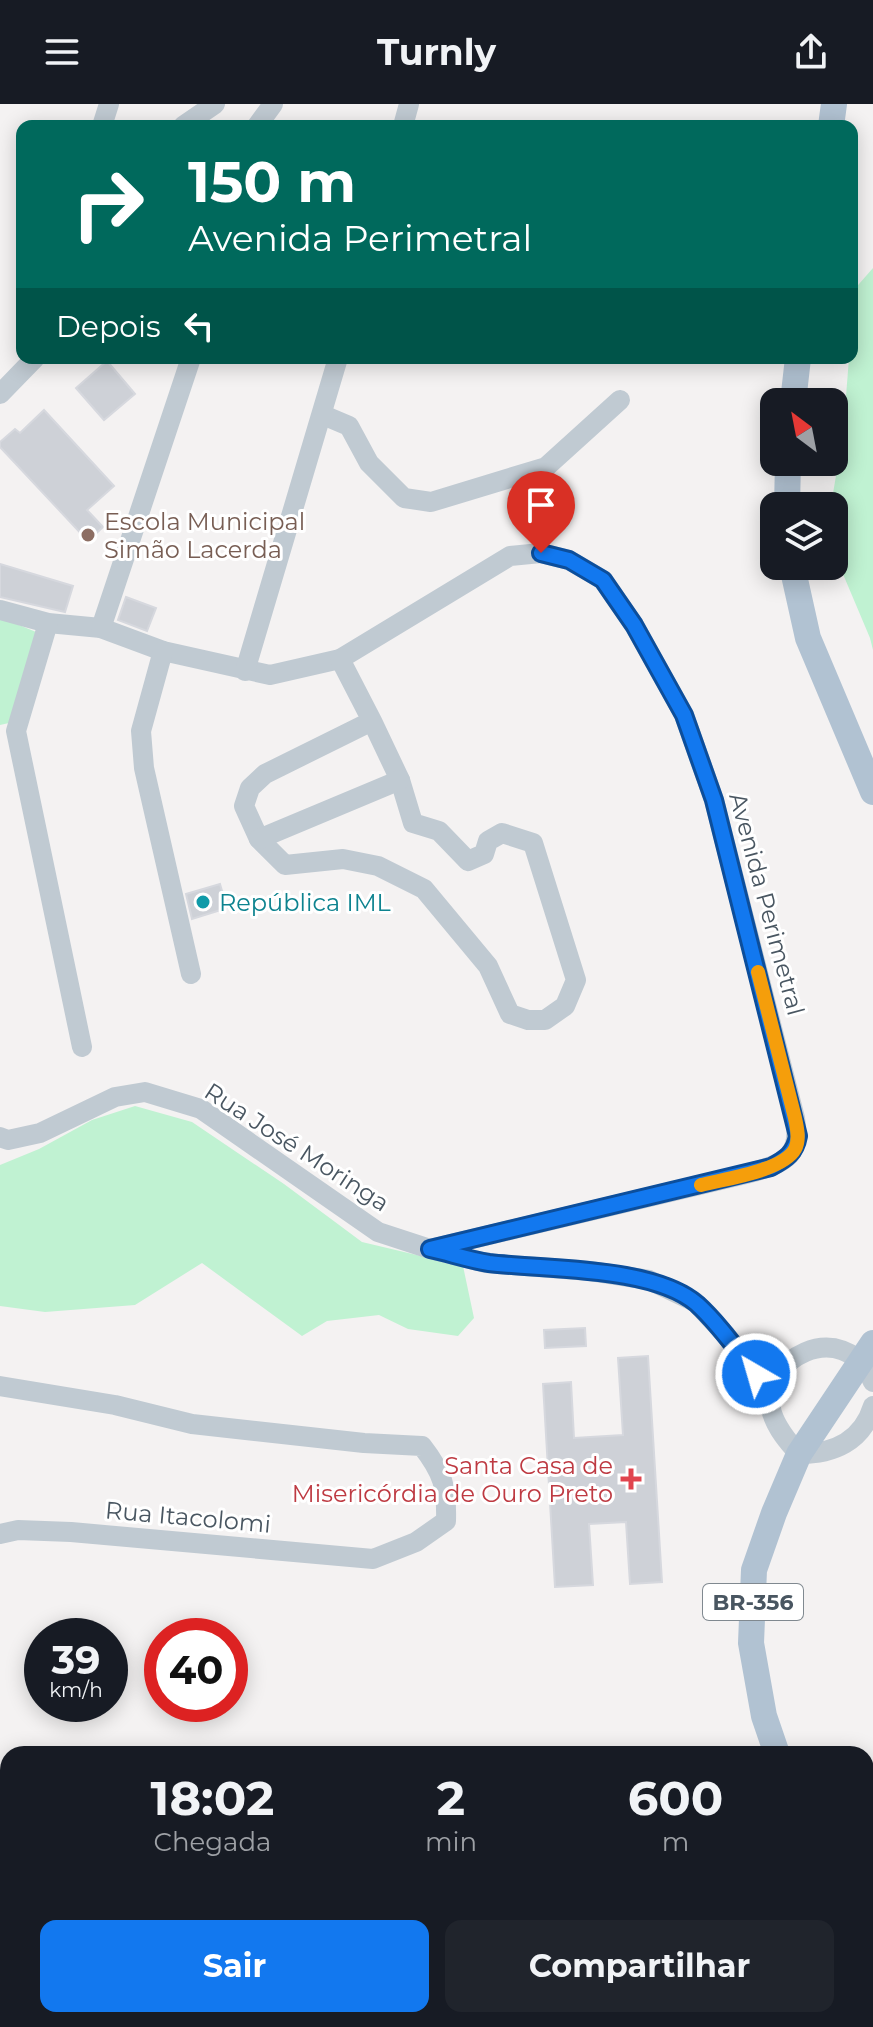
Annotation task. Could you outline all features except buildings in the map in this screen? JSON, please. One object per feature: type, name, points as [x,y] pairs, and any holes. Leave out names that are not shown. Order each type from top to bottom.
[{"type":"main road","points":[[795,388],[797,364]]},
{"type":"main road","points":[[795,580],[808,638],[873,792]]},
{"type":"main road","points":[[799,1454],[869,1362]]},
{"type":"main road","name":"BR-356","points":[[774,1746],[764,1716],[751,1643],[754,1570],[799,1454]]},
{"type":"street","points":[[192,120],[215,104]]},
{"type":"street","points":[[1,393],[16,361]]},
{"type":"street","points":[[1,393],[29,364]]},
{"type":"street","points":[[101,628],[189,364]]},
{"type":"street","points":[[245,671],[336,364]]},
{"type":"street","points":[[323,415],[349,426],[369,463],[404,498],[431,502],[546,467],[620,400]]},
{"type":"street","name":"Avenida Perimetral","points":[[0,610],[48,623],[101,628],[163,651],[270,675],[340,659],[510,556],[541,553],[569,560],[603,580],[634,625],[684,715],[714,800],[798,1136],[795,1149],[771,1167],[430,1249]]},
{"type":"street","points":[[48,623],[8,733],[82,1047]]},
{"type":"street","points":[[163,651],[141,731],[144,768],[191,974]]},
{"type":"street","points":[[340,659],[372,721],[400,780],[413,823],[439,831],[468,861],[484,854],[488,841],[502,833],[533,843],[576,980],[565,1006],[545,1020],[528,1020],[510,1014],[488,966],[424,889],[378,866],[343,859],[285,865],[259,839],[244,806],[250,788],[265,774],[372,721]]},
{"type":"street","points":[[259,839],[400,780]]},
{"type":"street","name":"Rua José Moringa","points":[[0,1137],[8,1140],[40,1133],[115,1097],[145,1092],[201,1109],[378,1232],[486,1263],[590,1271],[649,1280],[695,1302],[756,1374],[770,1385]]},
{"type":"street","points":[[869,1362],[833,1346],[815,1348],[779,1371],[770,1385],[771,1411],[783,1435],[799,1454],[832,1451],[864,1436],[863,1427],[873,1406]]},
{"type":"street","name":"Rua Itacolomi","points":[[0,1386],[115,1405],[192,1424],[349,1442],[422,1446],[439,1467],[446,1500],[446,1521],[416,1542],[373,1559],[71,1532],[18,1530],[0,1534]]},
{"type":"green space","points":[[873,268],[873,650],[845,580],[848,580],[848,492],[833,492],[836,476],[848,476],[849,364],[858,364],[858,285]]},
{"type":"green space","points":[[0,617],[36,632],[9,723],[0,725]]},
{"type":"green space","points":[[135,1106],[192,1122],[284,1184],[362,1242],[463,1266],[474,1318],[458,1336],[408,1329],[379,1315],[327,1321],[302,1336],[202,1263],[135,1305],[45,1312],[0,1306],[0,1165],[39,1149],[92,1120]]},
{"type":"slow traffic","points":[[701,1185],[771,1167],[795,1149],[798,1136],[795,1118],[758,972]]},
{"type":"place","name":"Escola Municipal Simão Lacerda","points":[[88,535]]},
{"type":"place","name":"República IML","points":[[203,902]]},
{"type":"place","name":"Santa Casa de Misericórdia de Ouro Preto","points":[[631,1479]]},
{"type":"route","points":[[541,553],[569,560],[603,580],[634,625],[684,715],[714,800],[798,1136],[795,1149],[771,1167],[430,1249],[486,1263],[590,1271],[649,1280],[695,1302],[756,1374]]}]
